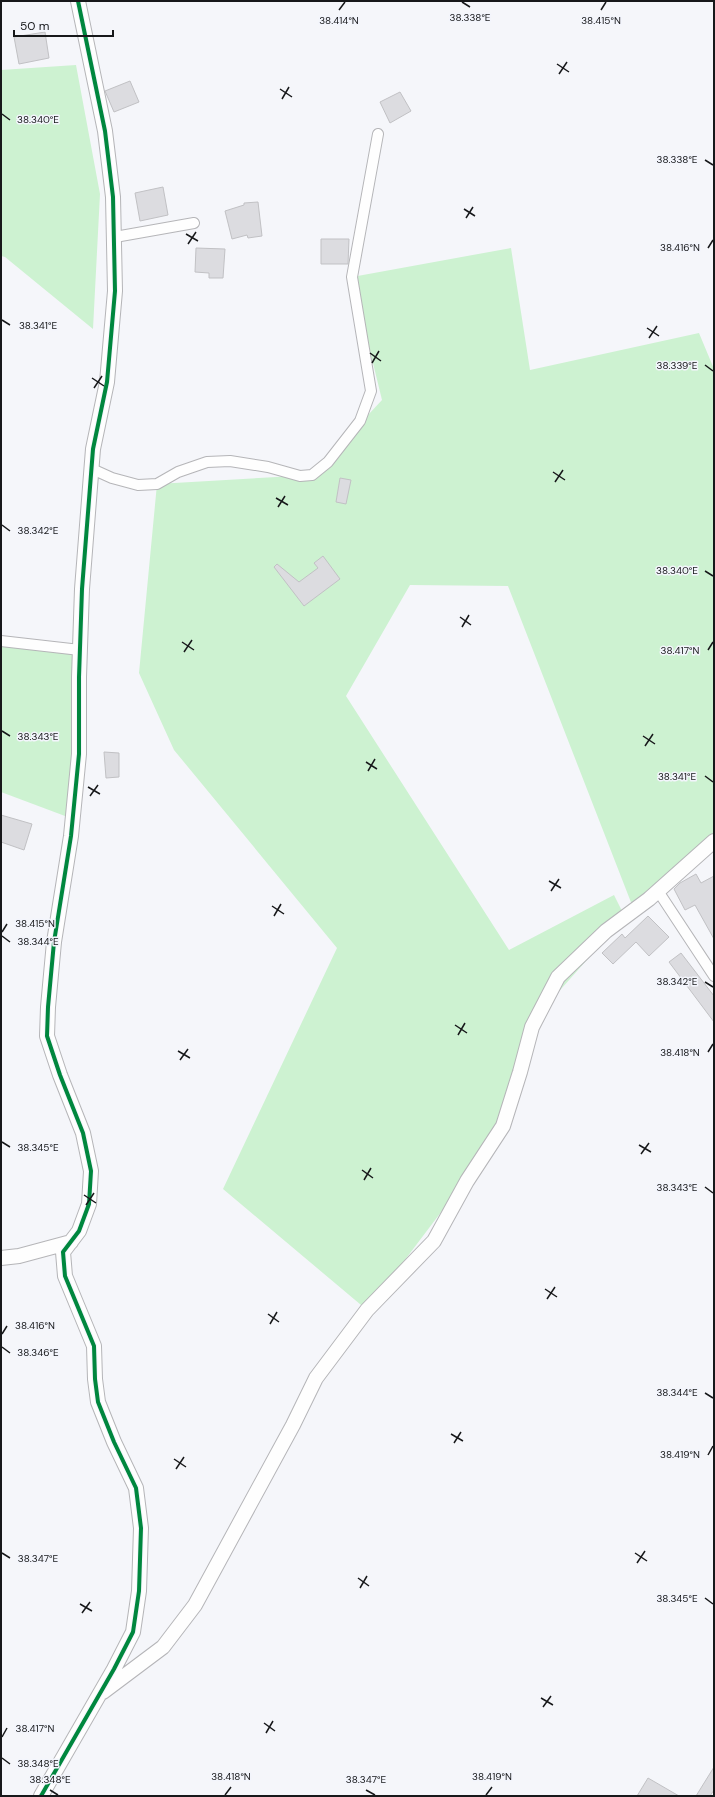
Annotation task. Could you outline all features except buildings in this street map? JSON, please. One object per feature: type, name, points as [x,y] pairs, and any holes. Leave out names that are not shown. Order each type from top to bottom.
[{"type":"street","points":[[41,1796],[133,1632],[139,1591],[142,1528],[136,1488],[114,1442],[98,1402],[94,1379],[94,1346],[66,1276],[63,1252],[79,1231],[89,1204],[91,1171],[83,1133],[60,1075],[47,1036],[54,942],[71,836],[80,754],[80,650],[82,589],[94,449],[107,382],[115,291],[113,197],[105,131],[78,1]]},
{"type":"street","points":[[92,469],[112,478],[138,485],[157,484],[178,472],[207,462],[230,461],[268,467],[300,476],[312,475],[328,462],[360,421],[371,391],[352,277],[378,134]]},
{"type":"street","points":[[115,237],[194,223]]},
{"type":"street","points":[[1,641],[80,650]]},
{"type":"street","points":[[98,1696],[163,1648],[195,1605],[294,1425],[316,1378],[367,1310],[434,1241],[467,1181],[503,1126],[532,1027],[558,977],[606,931],[658,891],[714,841]]},
{"type":"street","points":[[658,891],[714,976]]},
{"type":"street","points":[[1,1258],[19,1256],[70,1242]]},
{"type":"green space","points":[[76,65],[100,194],[93,329],[5,257],[1,256],[1,70]]},
{"type":"green space","points":[[511,248],[530,370],[699,333],[714,369],[714,839],[634,910],[508,586],[410,585],[346,696],[509,950],[614,895],[625,917],[538,1015],[485,1154],[367,1310],[223,1189],[337,948],[174,750],[139,673],[157,484],[312,475],[382,400],[352,277]]},
{"type":"green space","points":[[1,642],[80,650],[73,819],[1,792]]},
{"type":"cycle path","points":[[41,1796],[114,1669],[133,1632],[139,1591],[141,1528],[136,1488],[114,1442],[98,1402],[95,1379],[94,1346],[65,1276],[63,1252],[79,1231],[89,1204],[91,1171],[83,1133],[60,1075],[47,1036],[54,942],[71,836],[79,754],[79,677],[82,589],[93,449],[107,382],[115,291],[113,197],[105,131],[78,1]]}]
